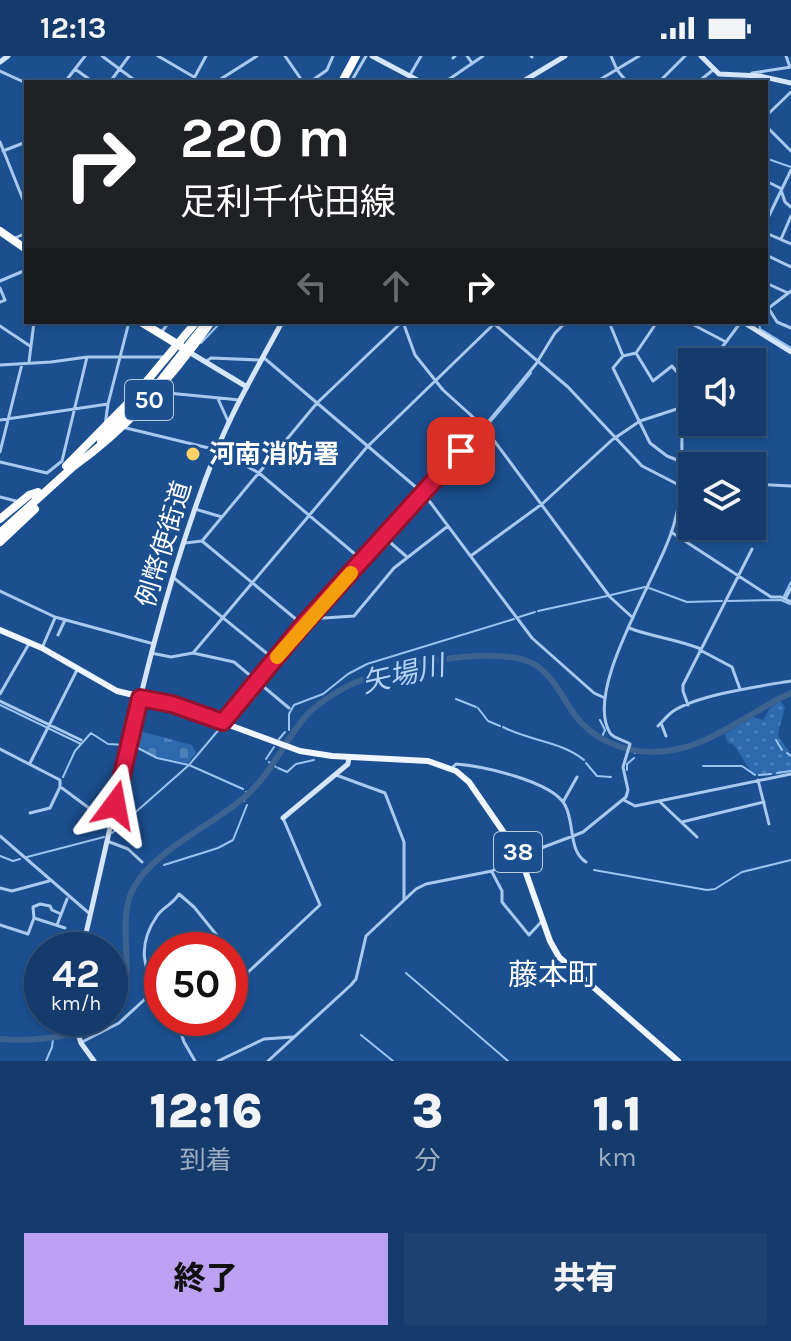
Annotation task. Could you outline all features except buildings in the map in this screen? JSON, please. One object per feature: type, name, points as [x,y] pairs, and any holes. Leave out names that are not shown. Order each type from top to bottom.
[{"type":"highway","points":[[341,80],[354,56]]},
{"type":"highway","points":[[351,80],[364,56]]},
{"type":"highway","points":[[0,231],[24,248]]},
{"type":"highway","points":[[145,324],[189,352]]},
{"type":"highway","name":"50","points":[[0,542],[37,506],[49,488],[196,324]]},
{"type":"highway","name":"50","points":[[99,439],[158,376],[197,324]]},
{"type":"highway","name":"50","points":[[70,466],[161,380],[207,324]]},
{"type":"highway","name":"50","points":[[0,526],[70,466],[123,427],[189,352],[208,324]]},
{"type":"highway","name":"50","points":[[0,519],[49,488]]},
{"type":"highway","name":"50","points":[[0,533],[25,503]]},
{"type":"main road","points":[[0,62],[8,56]]},
{"type":"main road","points":[[372,56],[418,80]]},
{"type":"main road","points":[[525,80],[565,56]]},
{"type":"main road","points":[[701,56],[713,70],[733,79],[749,76],[791,83]]},
{"type":"main road","name":"例幣使街道","points":[[86,932],[151,653],[195,509],[229,422],[281,324]]},
{"type":"main road","points":[[745,324],[791,352]]},
{"type":"main road","points":[[189,352],[247,387]]},
{"type":"main road","points":[[0,630],[42,648],[117,691],[172,704],[291,748],[321,755],[428,761],[452,768]]},
{"type":"main road","points":[[283,818],[348,764],[349,757]]},
{"type":"main road","name":"38","points":[[452,768],[469,782],[520,856],[554,948],[568,967],[678,1061]]},
{"type":"main road","points":[[78,1036],[94,1061]]},
{"type":"street","points":[[67,80],[85,56]]},
{"type":"street","points":[[102,56],[134,80]]},
{"type":"street","points":[[112,80],[129,56]]},
{"type":"street","points":[[158,56],[194,77]]},
{"type":"street","points":[[193,80],[206,56]]},
{"type":"street","points":[[219,80],[257,56]]},
{"type":"street","points":[[285,56],[302,80]]},
{"type":"street","points":[[313,80],[327,70],[333,56]]},
{"type":"street","points":[[405,80],[421,56]]},
{"type":"street","points":[[467,56],[472,63]]},
{"type":"street","points":[[448,80],[483,56]]},
{"type":"street","points":[[611,56],[625,80]]},
{"type":"street","points":[[602,80],[639,56]]},
{"type":"street","points":[[661,80],[685,56]]},
{"type":"street","points":[[749,76],[790,67],[786,56]]},
{"type":"street","points":[[75,69],[90,80]]},
{"type":"street","points":[[700,80],[713,70]]},
{"type":"street","points":[[0,71],[24,82]]},
{"type":"street","points":[[719,74],[722,80]]},
{"type":"street","points":[[768,114],[791,92]]},
{"type":"street","points":[[768,128],[790,147]]},
{"type":"street","points":[[0,142],[24,202]]},
{"type":"street","points":[[3,151],[24,143]]},
{"type":"street","points":[[768,218],[791,170]]},
{"type":"street","points":[[768,182],[782,190],[785,202],[791,207]]},
{"type":"street","points":[[19,190],[24,189]]},
{"type":"street","points":[[781,239],[791,216]]},
{"type":"street","points":[[0,244],[24,234]]},
{"type":"street","points":[[768,234],[791,244]]},
{"type":"street","points":[[768,256],[791,267]]},
{"type":"street","points":[[0,281],[24,271]]},
{"type":"street","points":[[768,284],[790,292]]},
{"type":"street","points":[[0,288],[5,300],[0,302]]},
{"type":"street","points":[[790,292],[768,309],[777,322],[791,328]]},
{"type":"street","points":[[29,364],[34,324]]},
{"type":"street","points":[[105,425],[128,324]]},
{"type":"street","points":[[161,333],[168,324]]},
{"type":"street","points":[[185,543],[202,541],[317,403],[400,324]]},
{"type":"street","points":[[403,324],[415,355],[435,381],[484,427],[610,597],[633,618]]},
{"type":"street","points":[[193,653],[367,447],[493,324]]},
{"type":"street","points":[[495,324],[568,387],[642,466],[678,484]]},
{"type":"street","points":[[223,722],[303,625],[484,427],[538,362],[563,325],[569,324]]},
{"type":"street","points":[[610,324],[623,356]]},
{"type":"street","points":[[656,324],[636,353],[623,356],[613,368],[651,445],[678,462]]},
{"type":"street","points":[[692,324],[726,342]]},
{"type":"street","points":[[722,348],[740,324]]},
{"type":"street","points":[[0,326],[30,346]]},
{"type":"street","points":[[636,353],[653,381],[672,366],[678,374]]},
{"type":"street","points":[[0,462],[47,473],[62,461],[87,357]]},
{"type":"street","points":[[0,365],[87,357],[167,359]]},
{"type":"street","points":[[205,362],[211,358],[262,359],[317,403],[424,494],[532,638],[594,693],[605,698]]},
{"type":"street","points":[[0,452],[22,364]]},
{"type":"street","points":[[168,393],[240,400]]},
{"type":"street","points":[[218,399],[229,422]]},
{"type":"street","points":[[0,420],[108,404]]},
{"type":"street","points":[[471,556],[542,504],[616,438],[640,421],[678,409]]},
{"type":"street","points":[[123,427],[217,450],[259,473],[363,561]]},
{"type":"street","points":[[766,485],[791,486]]},
{"type":"street","points":[[268,1061],[351,985],[356,979],[366,936],[416,889],[426,884],[492,871],[520,856],[573,836],[624,800],[628,790],[623,767],[632,743],[611,735],[604,713],[605,698],[613,666],[675,522],[678,494]]},
{"type":"street","points":[[0,497],[25,503]]},
{"type":"street","points":[[195,509],[222,517]]},
{"type":"street","points":[[308,620],[352,617],[388,575],[448,526]]},
{"type":"street","points":[[671,532],[771,597],[791,602]]},
{"type":"street","points":[[384,537],[407,557]]},
{"type":"street","points":[[202,541],[303,625]]},
{"type":"street","points":[[688,705],[682,687],[752,549]]},
{"type":"street","points":[[174,578],[275,660]]},
{"type":"street","points":[[785,599],[791,588]]},
{"type":"street","points":[[0,591],[55,617],[154,644]]},
{"type":"street","points":[[42,648],[55,617]]},
{"type":"street","points":[[58,635],[65,620]]},
{"type":"street","points":[[629,628],[647,635],[672,638],[701,649],[732,667],[740,689]]},
{"type":"street","points":[[0,694],[30,642]]},
{"type":"street","points":[[151,653],[171,657],[193,653],[234,662],[289,708]]},
{"type":"street","points":[[30,763],[79,668]]},
{"type":"street","points":[[666,736],[659,725],[673,711],[740,689],[791,681]]},
{"type":"street","points":[[0,701],[81,740]]},
{"type":"street","points":[[0,749],[59,778],[60,787],[50,808],[30,813]]},
{"type":"street","points":[[452,768],[456,764],[475,766],[543,786],[563,802],[577,855],[586,862]]},
{"type":"street","points":[[624,800],[635,806],[791,774]]},
{"type":"street","points":[[336,775],[385,793],[404,842],[404,900]]},
{"type":"street","points":[[563,802],[577,777]]},
{"type":"street","points":[[758,780],[769,824]]},
{"type":"street","points":[[60,787],[97,814],[115,805]]},
{"type":"street","points":[[659,801],[697,837]]},
{"type":"street","points":[[682,822],[764,802]]},
{"type":"street","points":[[248,974],[320,905],[283,818]]},
{"type":"street","points":[[0,836],[90,914]]},
{"type":"street","points":[[107,841],[128,849],[142,862]]},
{"type":"street","points":[[492,871],[502,891],[502,902],[529,935],[543,920]]},
{"type":"street","points":[[0,888],[12,891],[49,881]]},
{"type":"street","points":[[150,932],[158,914],[179,894],[215,932]]},
{"type":"street","points":[[57,925],[68,898]]},
{"type":"street","points":[[0,925],[28,934],[34,918],[33,907],[40,904],[50,906],[61,914]]},
{"type":"street","points":[[34,918],[65,928]]},
{"type":"street","points":[[81,1043],[119,1023],[144,1000]]},
{"type":"street","points":[[182,1036],[195,1061]]},
{"type":"street","points":[[218,1061],[264,1039],[293,1037]]},
{"type":"green space","points":[[780,701],[785,707],[778,733],[791,754],[791,772],[753,775],[734,745],[728,743],[725,734],[753,717],[763,720],[770,708]]},
{"type":"green space","points":[[136,730],[192,745],[196,753],[188,763],[156,757],[133,744]]},
{"type":"waterway","points":[[768,159],[791,167]]},
{"type":"waterway","points":[[201,343],[219,324]]},
{"type":"waterway","points":[[569,325],[576,324]]},
{"type":"waterway","points":[[759,324],[760,329],[791,348]]},
{"type":"waterway","points":[[260,680],[531,373]]},
{"type":"waterway","points":[[784,596],[791,582]]},
{"type":"waterway","points":[[611,595],[645,587]]},
{"type":"waterway","points":[[649,588],[687,602],[722,601]]},
{"type":"waterway","points":[[538,611],[607,596]]},
{"type":"waterway","points":[[728,601],[781,600],[790,604]]},
{"type":"waterway","points":[[519,617],[535,612]]},
{"type":"waterway","points":[[289,730],[289,714],[294,705],[323,694],[348,674],[367,664],[514,619]]},
{"type":"waterway","name":"矢場川","points":[[126,932],[127,906],[132,891],[153,863],[247,795],[264,777],[305,717],[344,688],[362,680],[412,665],[470,656],[520,659],[543,671],[581,723],[599,737],[620,747],[653,752],[691,746],[708,739],[791,693]]},
{"type":"waterway","points":[[456,699],[476,707]]},
{"type":"waterway","points":[[0,705],[81,744]]},
{"type":"waterway","points":[[478,708],[488,721],[500,726]]},
{"type":"waterway","points":[[600,720],[605,730],[601,739]]},
{"type":"waterway","points":[[112,833],[189,765],[221,727]]},
{"type":"waterway","points":[[503,727],[565,749],[584,760]]},
{"type":"waterway","points":[[279,739],[285,732]]},
{"type":"waterway","points":[[63,777],[75,751],[91,733],[108,744],[126,745]]},
{"type":"waterway","points":[[776,740],[782,750]]},
{"type":"waterway","points":[[134,746],[157,758],[189,765],[243,789]]},
{"type":"waterway","points":[[266,759],[274,747]]},
{"type":"waterway","points":[[787,753],[791,756]]},
{"type":"waterway","points":[[627,770],[627,764],[634,758]]},
{"type":"waterway","points":[[278,768],[287,772],[296,764],[314,760]]},
{"type":"waterway","name":"矢場川","points":[[269,762],[276,767]]},
{"type":"waterway","points":[[586,763],[597,776],[611,777]]},
{"type":"waterway","points":[[703,766],[742,766],[755,775]]},
{"type":"waterway","points":[[777,773],[791,771]]},
{"type":"waterway","points":[[759,775],[771,774]]},
{"type":"waterway","points":[[164,865],[218,848],[233,840],[247,805]]},
{"type":"waterway","points":[[27,857],[104,837]]},
{"type":"waterway","points":[[0,856],[13,861],[20,859]]},
{"type":"waterway","points":[[594,870],[707,890],[715,889],[742,872],[791,860]]},
{"type":"waterway","points":[[406,973],[508,1061]]},
{"type":"waterway","points":[[361,1035],[393,1061]]},
{"type":"waterway","name":"矢場川","points":[[0,1039],[28,1040],[60,1036]]},
{"type":"waterway","points":[[46,1061],[53,1038]]},
{"type":"slow traffic","points":[[277,657],[351,573]]},
{"type":"place","name":"河南消防署","points":[[193,454]]},
{"type":"district","name":"藤本町","points":[[553,975]]},
{"type":"route","points":[[115,805],[140,698],[172,704],[223,722],[303,625],[461,451]]}]
